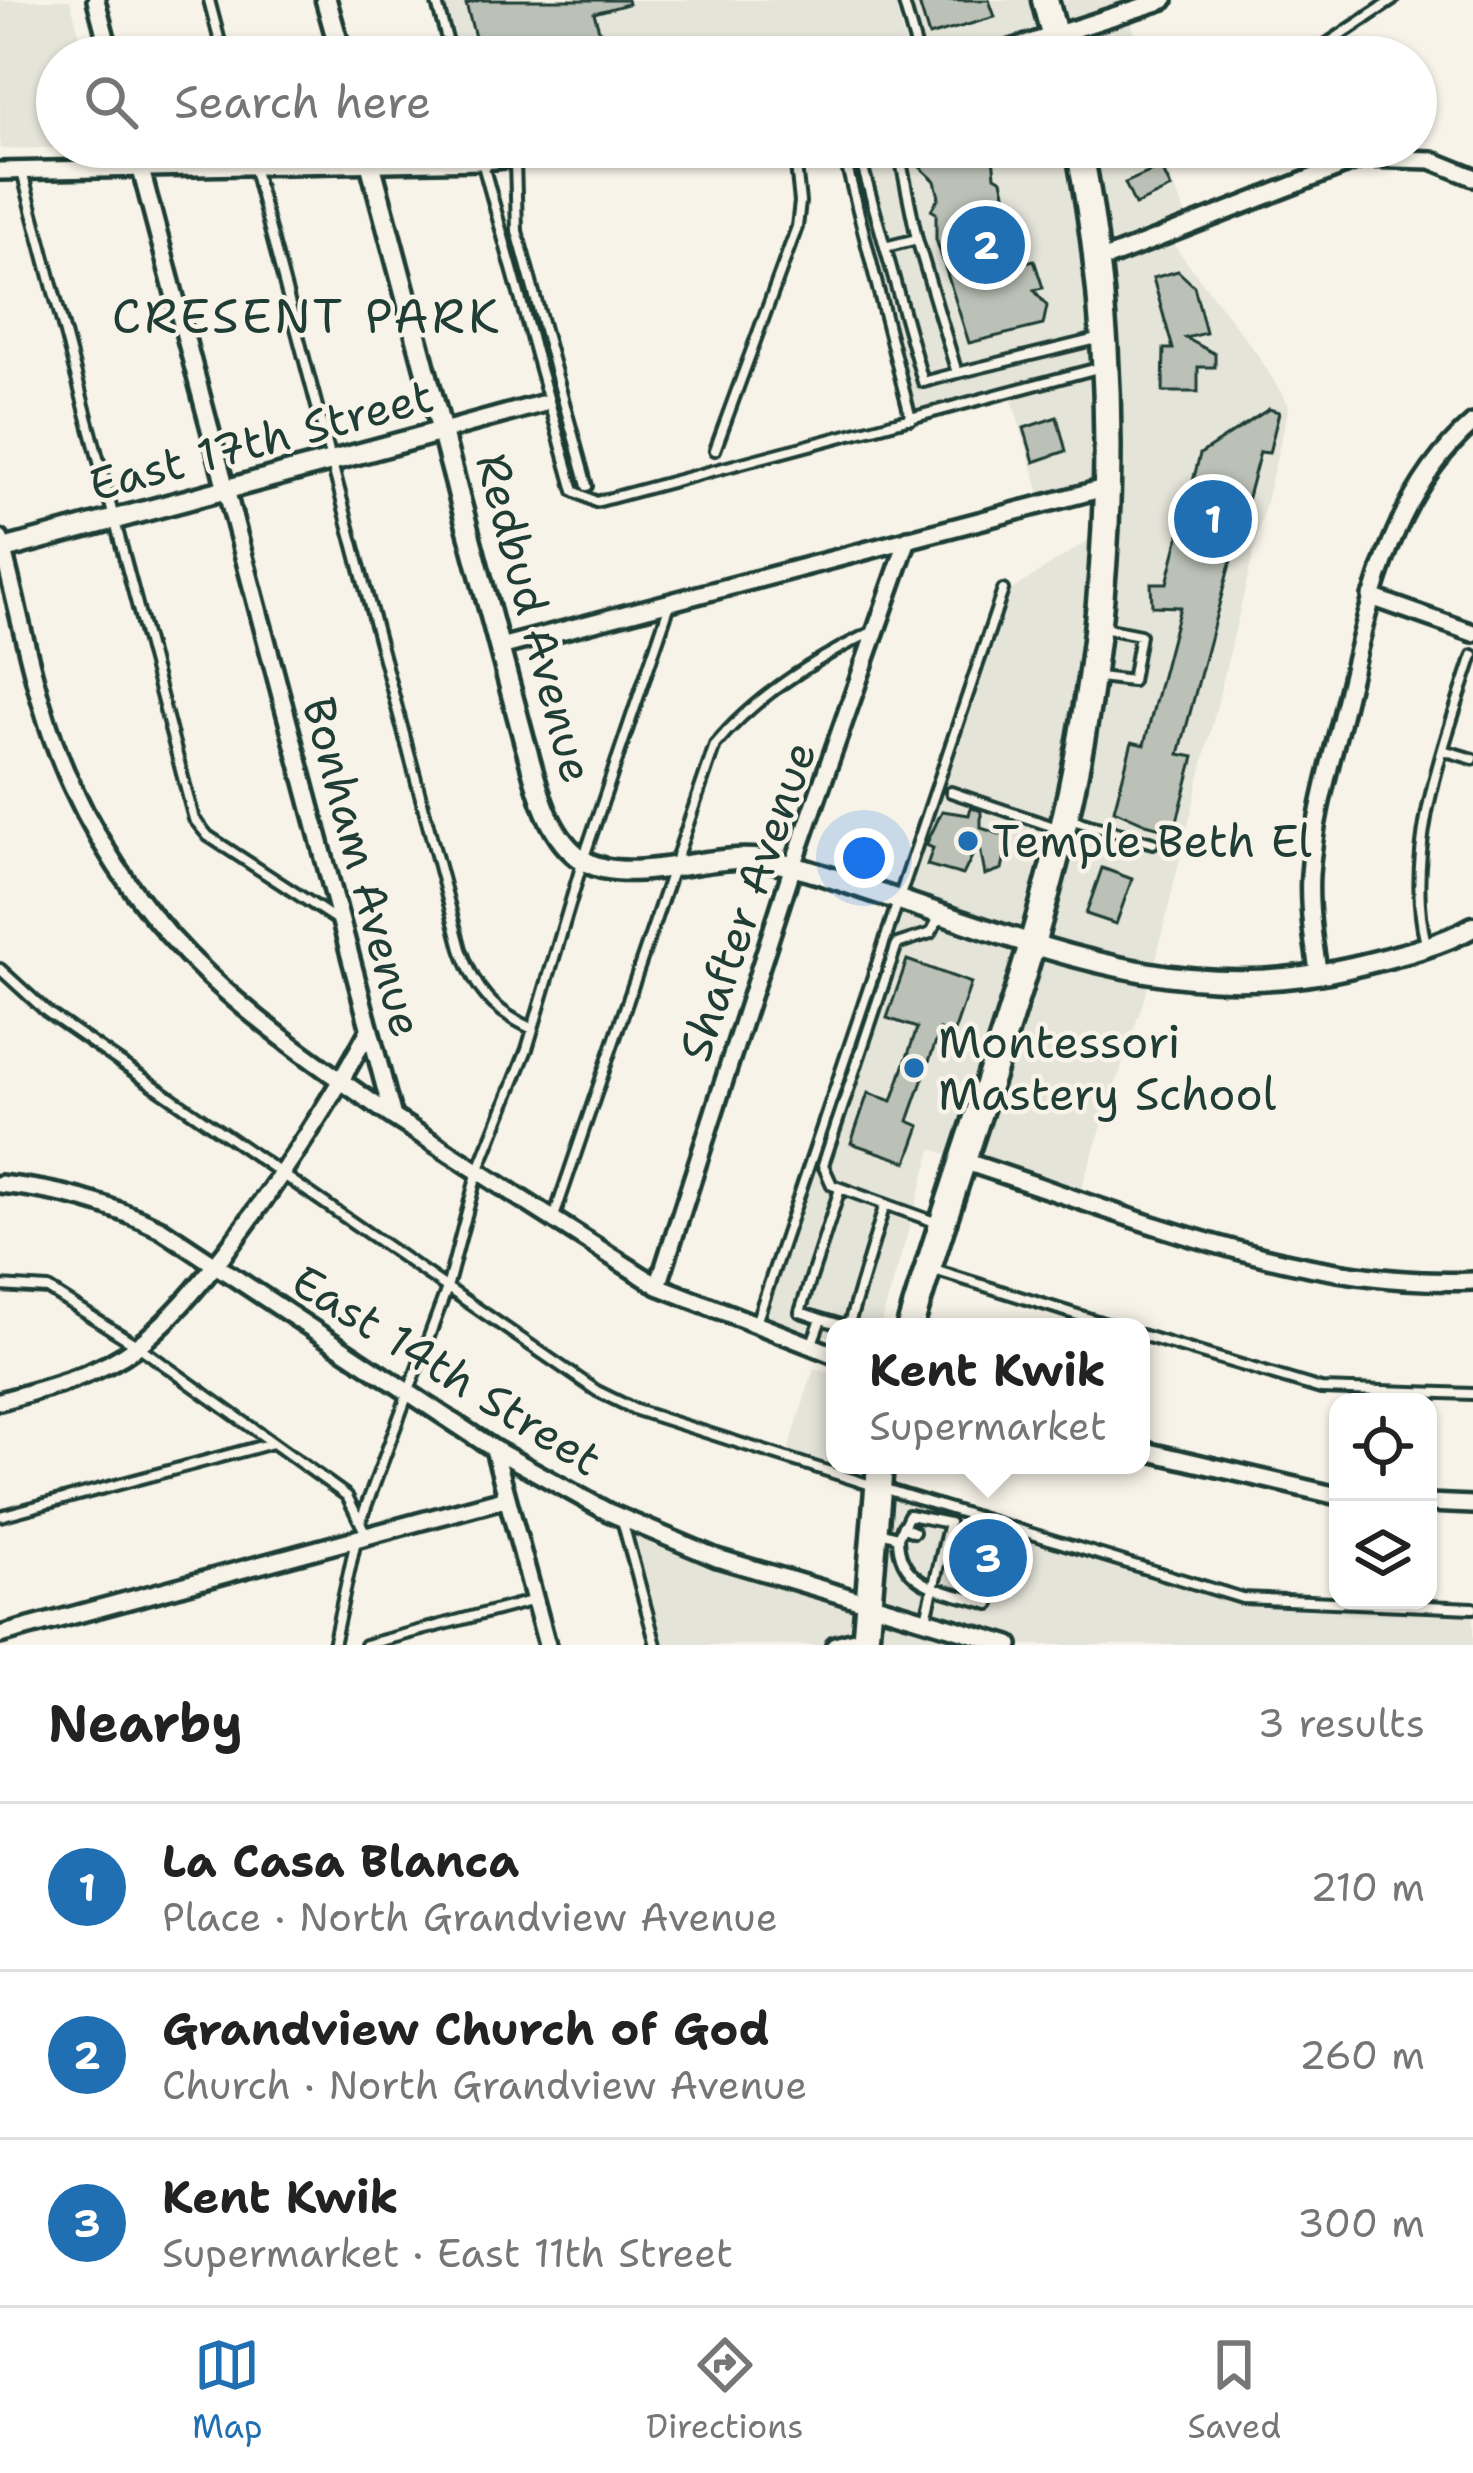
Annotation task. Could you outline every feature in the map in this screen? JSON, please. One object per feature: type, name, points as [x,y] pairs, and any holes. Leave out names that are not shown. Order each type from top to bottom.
[{"type":"main road","points":[[1046,0],[1055,36]]},
{"type":"main road","points":[[913,1318],[1064,824],[1091,676],[1108,487],[1106,367],[1082,168]]},
{"type":"main road","points":[[865,1641],[867,1600],[885,1534],[878,1476]]},
{"type":"street","points":[[95,0],[105,36]]},
{"type":"street","points":[[326,0],[336,36]]},
{"type":"street","points":[[1083,36],[1164,0]]},
{"type":"street","points":[[1437,162],[1473,177]]},
{"type":"street","points":[[0,171],[141,168]]},
{"type":"street","name":"Bonham Avenue","points":[[141,168],[392,1117]]},
{"type":"street","name":"Redbud Avenue","points":[[372,168],[541,797],[561,839],[583,860]]},
{"type":"street","points":[[1097,262],[1337,168]]},
{"type":"street","name":"East 17th Street","points":[[1,546],[542,404]]},
{"type":"street","points":[[1319,975],[1310,904],[1314,838],[1371,597],[1412,498],[1449,446],[1473,423]]},
{"type":"street","points":[[500,647],[1108,487]]},
{"type":"street","name":"Shafter Avenue","points":[[658,1286],[793,866],[908,539]]},
{"type":"street","points":[[1,546],[56,746],[117,872],[178,950],[251,1016],[552,1223],[658,1286],[754,1328],[826,1352]]},
{"type":"street","points":[[1371,597],[1473,633]]},
{"type":"street","points":[[583,860],[614,871],[733,857],[793,866],[1030,943],[1180,980],[1260,984],[1319,975],[1471,932]]},
{"type":"street","points":[[0,1401],[95,1370],[138,1346],[212,1265],[342,1082],[369,1030]]},
{"type":"street","points":[[960,1160],[1313,1268],[1383,1282],[1473,1281]]},
{"type":"street","name":"East 14th Street","points":[[0,1184],[54,1189],[110,1204],[161,1228],[494,1448],[622,1519],[717,1558],[1010,1645]]},
{"type":"street","points":[[494,1448],[547,1645]]},
{"type":"street","points":[[1150,1452],[1329,1494]]},
{"type":"street","points":[[0,1636],[361,1532],[507,1498]]},
{"type":"street","points":[[1437,1503],[1473,1504]]},
{"type":"street","points":[[836,1645],[865,1641]]},
{"type":"lane","points":[[209,0],[218,36]]},
{"type":"lane","points":[[436,0],[446,36]]},
{"type":"lane","points":[[903,0],[913,36]]},
{"type":"lane","points":[[1339,36],[1393,0]]},
{"type":"lane","points":[[255,168],[471,979],[491,1004],[533,1029]]},
{"type":"lane","points":[[494,168],[577,496],[596,502],[1106,367]]},
{"type":"lane","points":[[515,168],[517,230],[587,486]]},
{"type":"lane","points":[[715,450],[797,227],[796,168]]},
{"type":"lane","points":[[847,168],[910,419]]},
{"type":"lane","points":[[863,168],[923,382],[1104,338]]},
{"type":"lane","points":[[902,168],[917,239],[958,374]]},
{"type":"lane","points":[[22,170],[194,819],[208,836],[341,922]]},
{"type":"lane","points":[[885,247],[917,239]]},
{"type":"lane","points":[[754,1328],[1003,590]]},
{"type":"lane","points":[[333,1645],[361,1532],[447,1288],[477,1174],[533,1029],[583,860],[670,602]]},
{"type":"lane","points":[[1091,676],[1132,681],[1140,635],[1097,627]]},
{"type":"lane","points":[[552,1223],[676,864],[700,779],[729,727],[836,649],[877,629]]},
{"type":"lane","points":[[1426,945],[1418,913],[1418,868],[1473,655]]},
{"type":"lane","points":[[1446,751],[1473,759]]},
{"type":"lane","points":[[951,792],[1153,843]]},
{"type":"lane","points":[[940,914],[931,932],[897,944],[823,1165],[826,1180],[840,1189],[940,1224]]},
{"type":"lane","points":[[0,969],[47,1012],[597,1391],[636,1410],[826,1462]]},
{"type":"lane","points":[[826,1320],[800,1312],[840,1189]]},
{"type":"lane","points":[[851,1318],[885,1204]]},
{"type":"lane","points":[[928,1268],[1087,1318]]},
{"type":"lane","points":[[0,1286],[48,1288],[138,1346],[347,1496],[361,1532]]},
{"type":"lane","points":[[811,1347],[821,1319]]},
{"type":"lane","points":[[1150,1338],[1321,1389],[1473,1394]]},
{"type":"lane","points":[[0,1516],[269,1444]]},
{"type":"lane","points":[[878,1476],[1241,1598],[1473,1607]]},
{"type":"lane","points":[[926,1619],[934,1586],[940,1561],[945,1539],[949,1523],[909,1514],[902,1527],[885,1534],[898,1551],[904,1573],[934,1586],[990,1604]]},
{"type":"lane","points":[[622,1519],[656,1645]]},
{"type":"lane","points":[[902,1527],[914,1532]]},
{"type":"lane","points":[[931,1536],[945,1539]]},
{"type":"lane","points":[[898,1551],[909,1554]]},
{"type":"lane","points":[[926,1558],[940,1561]]},
{"type":"lane","points":[[365,1645],[535,1600]]},
{"type":"shaded area","points":[[0,0],[70,0],[80,36],[36,36],[36,148],[0,149]]},
{"type":"shaded area","points":[[440,0],[894,0],[903,36],[449,36]]},
{"type":"shaded area","points":[[906,0],[1132,0],[1125,4],[1135,36],[915,36]]},
{"type":"shaded area","points":[[847,168],[1166,168],[1189,223],[1166,235],[1258,355],[1289,406],[1152,975],[1078,1198],[932,1149],[883,1318],[826,1318],[826,1335],[764,1318],[1007,593],[1106,529],[1108,488],[1043,503],[1010,393],[913,417]]},
{"type":"shaded area","points":[[814,1368],[826,1372],[826,1468],[787,1455]]},
{"type":"shaded area","points":[[877,1487],[1236,1598],[1329,1601],[1329,1609],[1473,1606],[1473,1645],[663,1645],[630,1522],[867,1600]]},
{"type":"building","points":[[480,0],[627,0],[628,4],[594,13],[600,33],[588,36],[475,36],[466,4]]},
{"type":"building","points":[[918,0],[989,0],[995,17],[929,36]]},
{"type":"building","points":[[921,168],[994,168],[1006,197],[995,200],[998,213],[983,217],[998,269],[1034,260],[1043,288],[1034,290],[1047,306],[1043,325],[969,343],[936,239],[936,213],[931,210],[939,197],[935,181]]},
{"type":"building","points":[[1161,168],[1171,188],[1135,205],[1125,183]]},
{"type":"building","points":[[1178,271],[1194,286],[1206,333],[1186,338],[1215,354],[1215,367],[1198,367],[1198,392],[1163,392],[1164,349],[1173,349],[1153,278]]},
{"type":"building","points":[[1269,409],[1279,412],[1269,453],[1260,452],[1179,754],[1194,757],[1176,825],[1168,830],[1114,810],[1132,742],[1144,745],[1180,607],[1152,606],[1151,583],[1167,583],[1200,454]]},
{"type":"building","points":[[1057,417],[1066,451],[1034,462],[1024,428]]},
{"type":"building","name":"Temple Beth El","points":[[971,807],[981,811],[981,828],[1009,837],[1002,869],[985,875],[979,842],[963,875],[927,865],[933,848],[926,845],[942,811],[969,815]]},
{"type":"building","points":[[1102,868],[1132,879],[1116,924],[1086,914]]},
{"type":"building","points":[[907,960],[971,983],[953,1035],[940,1030],[908,1121],[920,1126],[907,1162],[851,1143],[868,1093],[892,1101],[917,1028],[887,1018]]},
{"type":"building","points":[[976,1529],[1017,1542],[1003,1590],[961,1577]]},
{"type":"place","name":"Grandview Church of God","points":[[986,245]]},
{"type":"place","name":"La Casa Blanca","points":[[1213,519]]},
{"type":"place","name":"Temple Beth El","points":[[968,841]]},
{"type":"place","name":"Montessori Mastery School","points":[[914,1068]]},
{"type":"place","name":"Kent Kwik","points":[[988,1558]]},
{"type":"district","name":"CRESENT PARK","points":[[307,316]]}]
